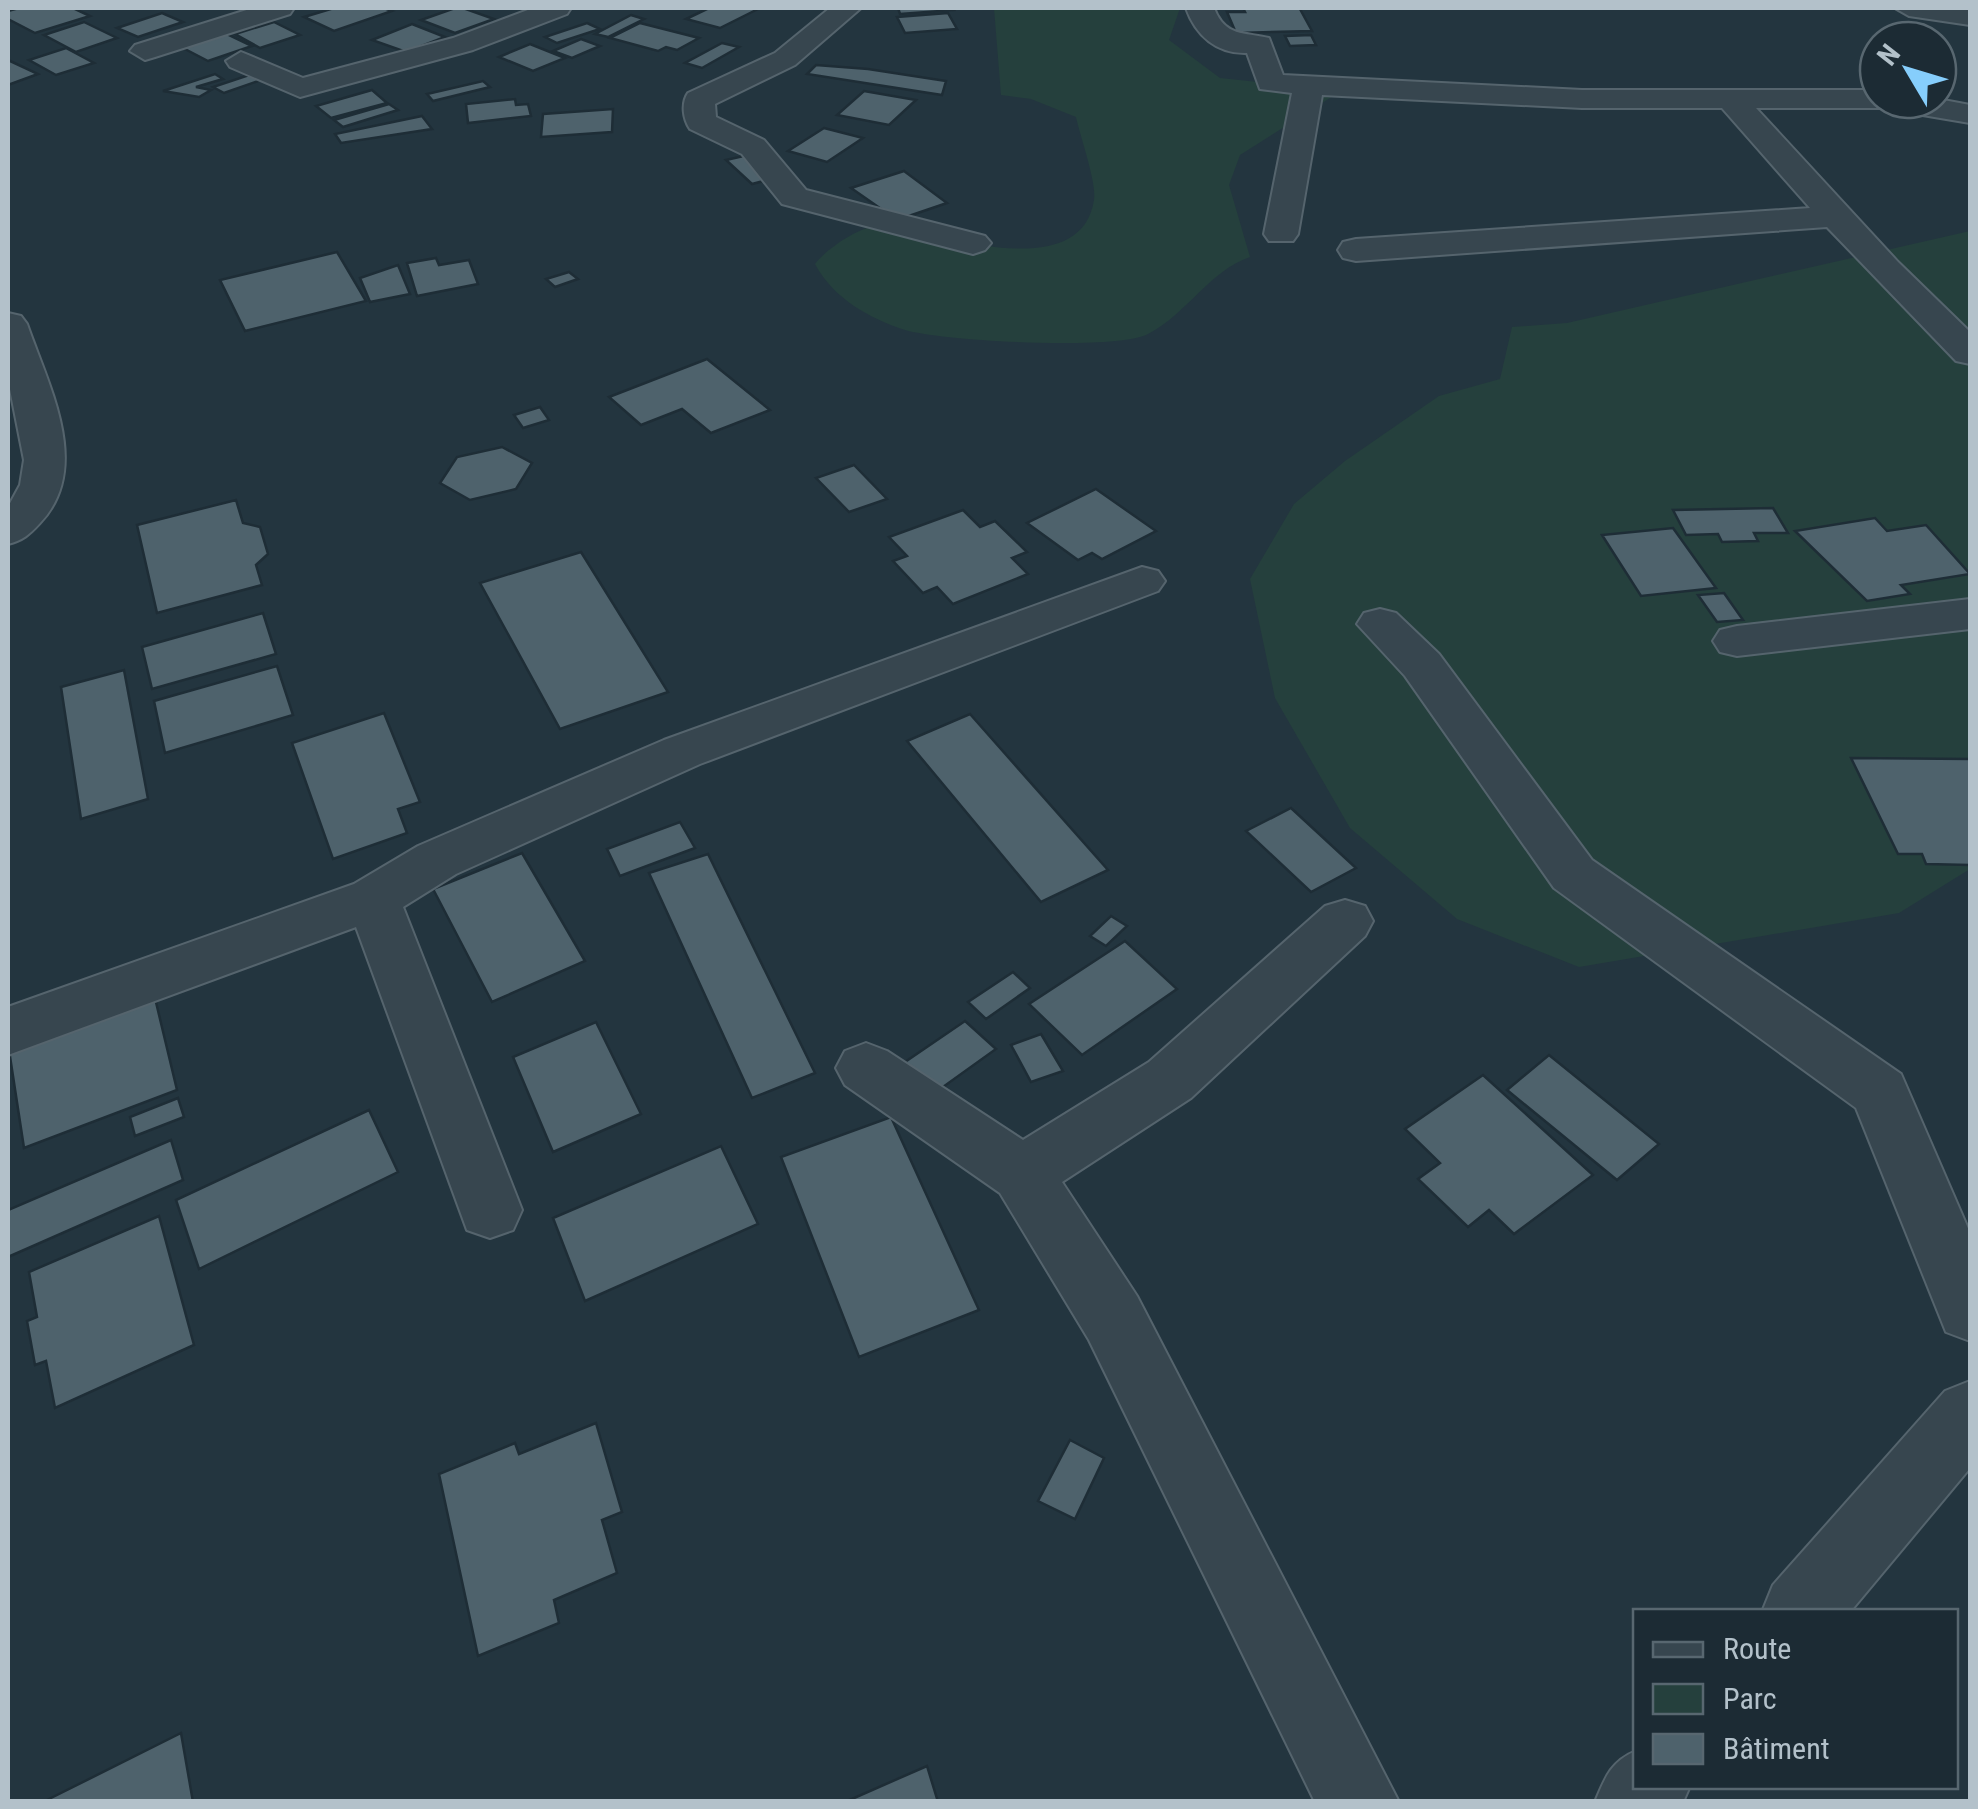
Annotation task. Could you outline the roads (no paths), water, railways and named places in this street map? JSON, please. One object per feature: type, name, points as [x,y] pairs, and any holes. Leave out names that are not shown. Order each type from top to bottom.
[{"type":"street","points":[[145,51],[280,8]]},
{"type":"street","points":[[241,61],[300,88],[463,44],[558,8]]},
{"type":"street","points":[[847,8],[785,59],[699,100],[700,122],[753,147],[794,197],[973,243]]},
{"type":"street","points":[[1200,8],[1205,22],[1231,45],[1259,44],[1270,84],[1582,99],[1858,99]]},
{"type":"street","points":[[1908,8],[1970,17]]},
{"type":"street","points":[[1281,234],[1308,87]]},
{"type":"street","points":[[1730,100],[1970,353]]},
{"type":"street","points":[[1356,250],[1836,216]]},
{"type":"street","points":[[8,324],[46,451],[46,480],[31,513],[8,531]]},
{"type":"street","points":[[8,1031],[373,898],[437,860],[682,752],[1142,581]]},
{"type":"street","points":[[1737,641],[1970,614]]},
{"type":"street","points":[[1380,624],[1422,665],[1573,874],[1880,1092],[1970,1310]]},
{"type":"street","points":[[373,898],[490,1210]]},
{"type":"street","points":[[1022,1174],[1170,1080],[1345,921]]},
{"type":"street","points":[[866,1068],[1022,1174],[1113,1318],[1358,1802]]},
{"type":"street","points":[[1803,1609],[1970,1415]]}]
